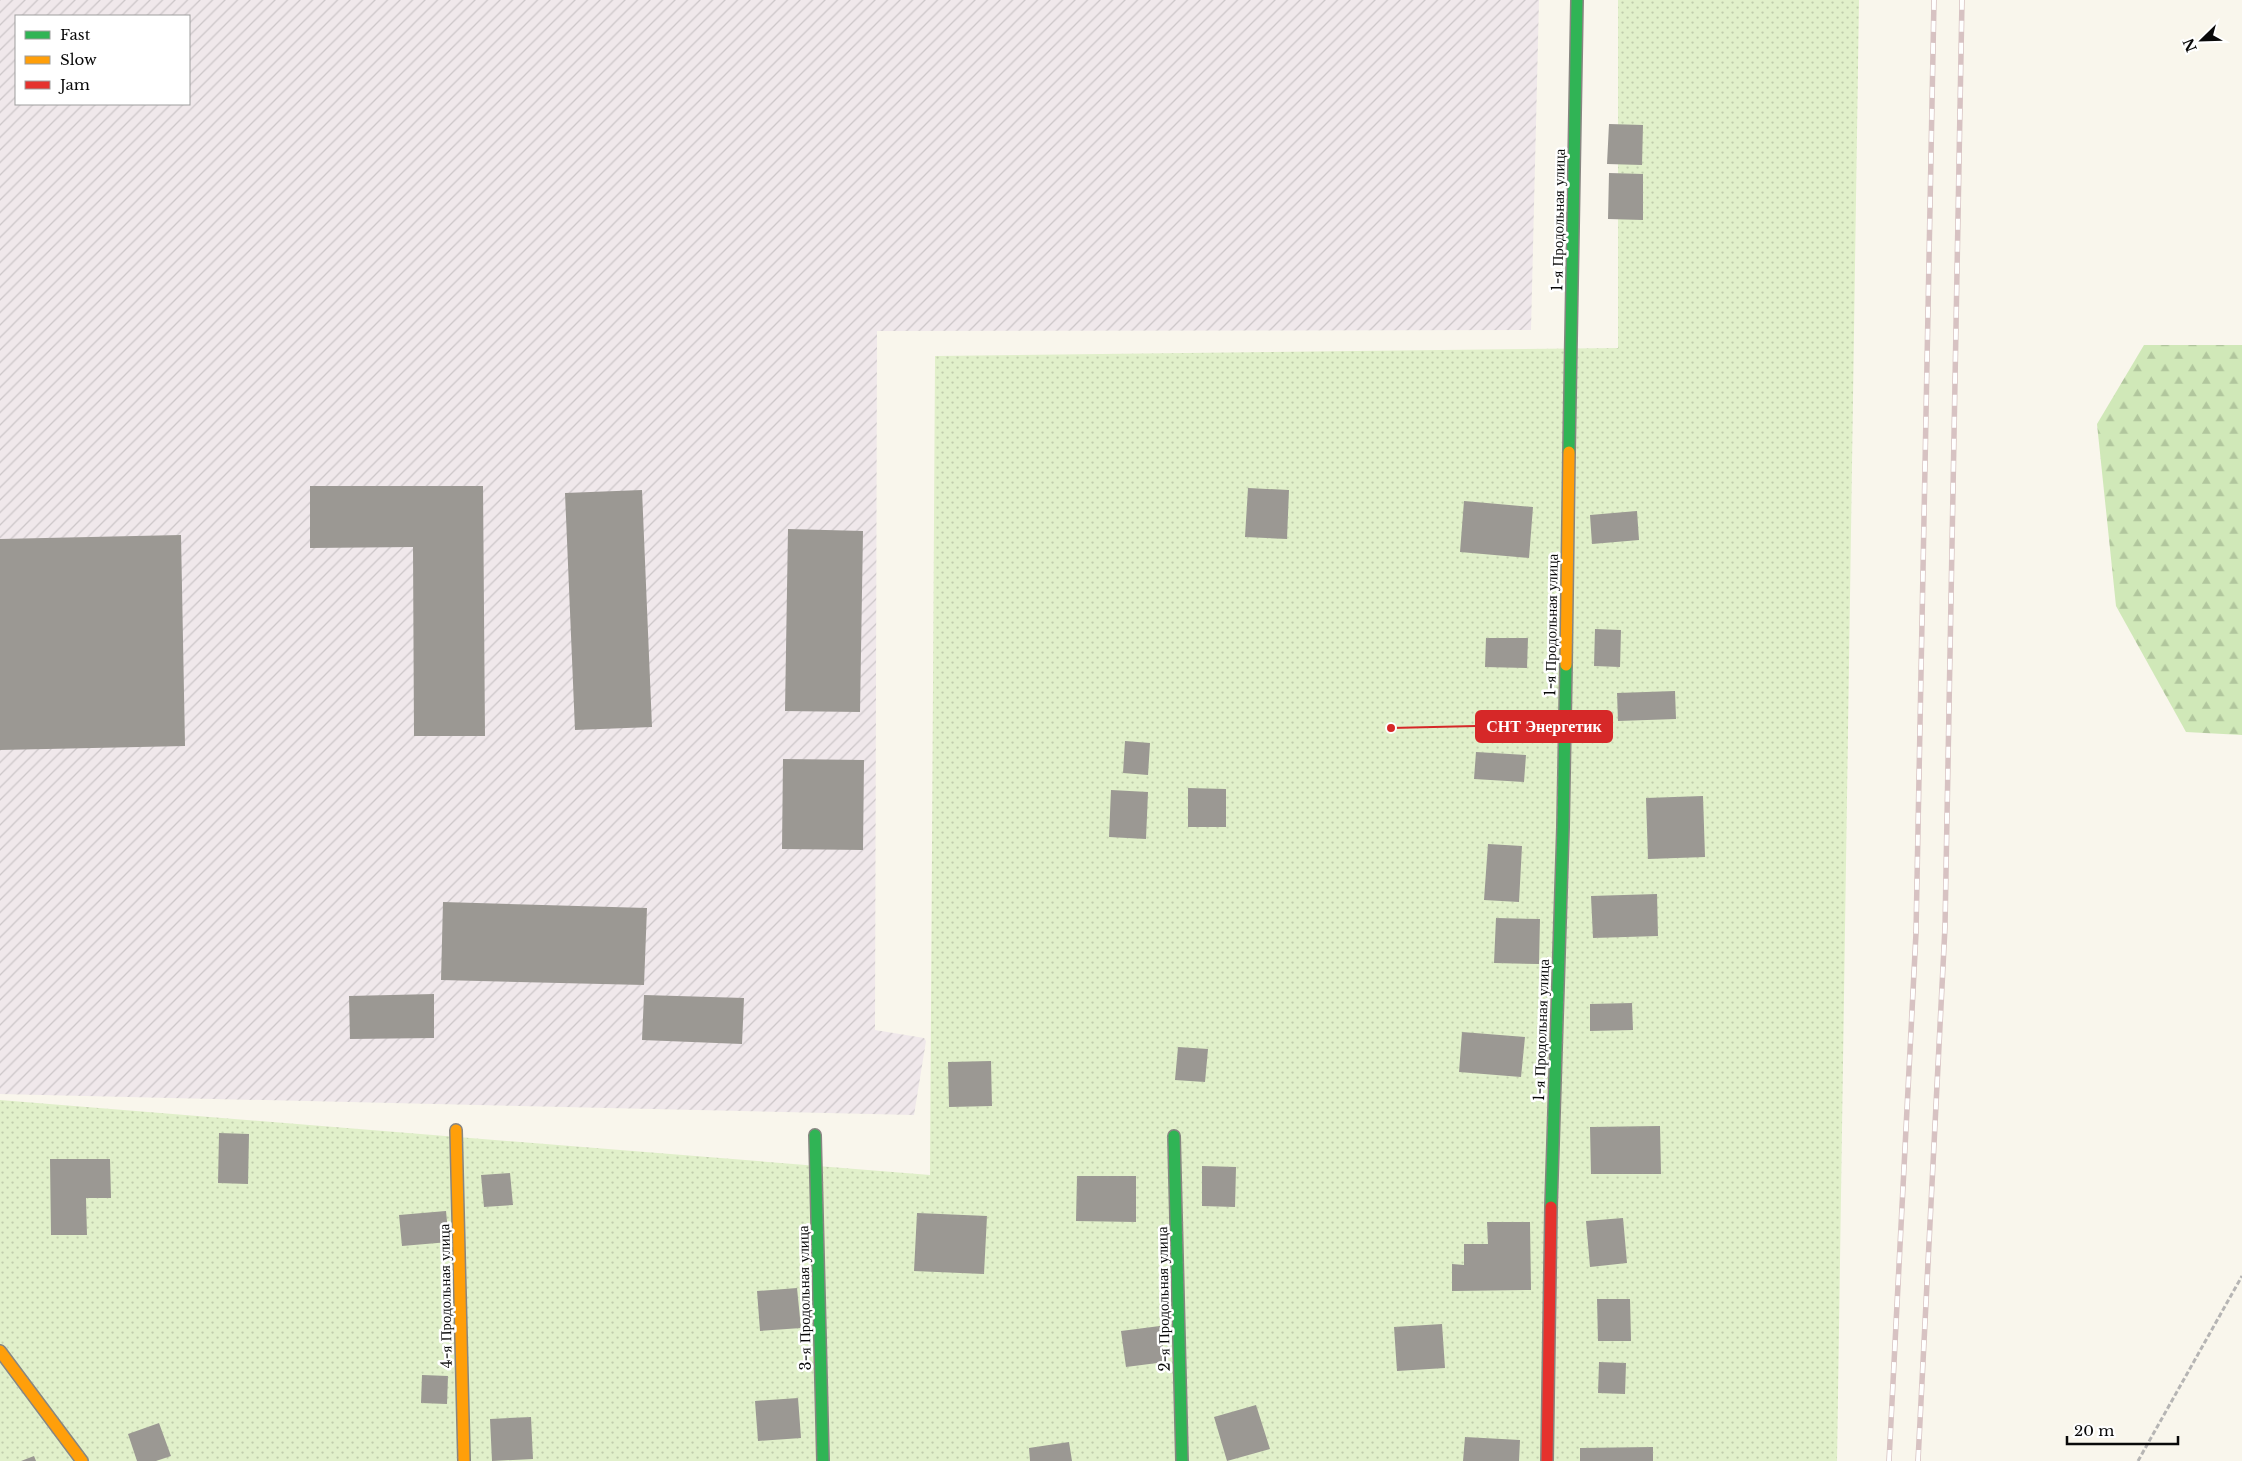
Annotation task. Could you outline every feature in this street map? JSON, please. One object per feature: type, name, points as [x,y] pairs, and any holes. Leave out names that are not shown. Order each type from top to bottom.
[{"type":"street","name":"1-я Продольная улица","points":[[1547,1461],[1552,1143],[1563,817],[1577,0]]},
{"type":"street","name":"4-я Продольная улица","points":[[456,1130],[464,1461]]},
{"type":"street","name":"3-я Продольная улица","points":[[815,1135],[823,1461]]},
{"type":"street","name":"2-я Продольная улица","points":[[1174,1136],[1182,1461]]},
{"type":"street","points":[[0,1351],[82,1461]]},
{"type":"path","points":[[2138,1461],[2242,1276]]},
{"type":"shaded area","points":[[0,0],[1539,0],[1531,330],[877,331],[875,1030],[924,1038],[926,1041],[914,1115],[0,1094]]},
{"type":"green space","points":[[1618,0],[1859,0],[1837,1461],[0,1461],[0,1100],[930,1175],[935,356],[1618,348]]},
{"type":"green space","points":[[2144,345],[2242,345],[2242,735],[2186,732],[2116,606],[2097,424]]},
{"type":"building","points":[[1609,124],[1643,125],[1642,165],[1607,164]]},
{"type":"building","points":[[1609,173],[1643,174],[1643,220],[1608,219]]},
{"type":"building","points":[[310,486],[483,486],[485,736],[414,736],[413,547],[310,548]]},
{"type":"building","points":[[1248,488],[1289,490],[1287,539],[1245,537]]},
{"type":"building","points":[[642,490],[652,727],[575,730],[565,493]]},
{"type":"building","points":[[1464,501],[1533,507],[1529,558],[1460,552]]},
{"type":"building","points":[[1637,511],[1639,540],[1592,544],[1590,515]]},
{"type":"building","points":[[788,529],[863,531],[860,712],[785,711]]},
{"type":"building","points":[[181,535],[185,746],[0,750],[0,539]]},
{"type":"building","points":[[1595,629],[1621,630],[1620,667],[1594,666]]},
{"type":"building","points":[[1486,638],[1528,638],[1527,668],[1485,667]]},
{"type":"building","points":[[1675,691],[1676,719],[1618,721],[1617,693]]},
{"type":"building","points":[[1125,741],[1150,743],[1148,775],[1123,773]]},
{"type":"building","points":[[1476,752],[1526,755],[1524,782],[1474,779]]},
{"type":"building","points":[[783,759],[864,760],[863,850],[782,849]]},
{"type":"building","points":[[1188,788],[1226,789],[1226,827],[1188,827]]},
{"type":"building","points":[[1111,790],[1148,792],[1146,839],[1109,837]]},
{"type":"building","points":[[1703,796],[1705,857],[1648,859],[1646,798]]},
{"type":"building","points":[[1488,844],[1522,846],[1519,902],[1484,900]]},
{"type":"building","points":[[1657,894],[1658,936],[1593,938],[1591,896]]},
{"type":"building","points":[[443,902],[647,908],[644,985],[441,980]]},
{"type":"building","points":[[1496,918],[1540,919],[1539,964],[1494,963]]},
{"type":"building","points":[[434,994],[434,1038],[350,1039],[349,996]]},
{"type":"building","points":[[644,995],[744,998],[742,1044],[642,1040]]},
{"type":"building","points":[[1632,1003],[1633,1030],[1590,1031],[1590,1004]]},
{"type":"building","points":[[1462,1032],[1525,1037],[1521,1077],[1459,1072]]},
{"type":"building","points":[[1178,1047],[1208,1049],[1205,1082],[1175,1080]]},
{"type":"building","points":[[991,1061],[992,1106],[949,1107],[948,1062]]},
{"type":"building","points":[[1660,1126],[1661,1174],[1591,1174],[1590,1127]]},
{"type":"building","points":[[219,1133],[249,1134],[248,1184],[218,1183]]},
{"type":"building","points":[[50,1159],[110,1159],[111,1198],[86,1198],[87,1235],[51,1235]]},
{"type":"building","points":[[1202,1166],[1236,1167],[1235,1207],[1202,1206]]},
{"type":"building","points":[[510,1173],[513,1205],[484,1207],[481,1175]]},
{"type":"building","points":[[1077,1176],[1136,1176],[1136,1222],[1076,1221]]},
{"type":"building","points":[[446,1211],[449,1242],[402,1246],[399,1215]]},
{"type":"building","points":[[917,1213],[987,1216],[984,1274],[914,1271]]},
{"type":"building","points":[[1623,1218],[1627,1263],[1590,1267],[1586,1221]]},
{"type":"building","points":[[1487,1222],[1530,1222],[1531,1290],[1452,1291],[1452,1264],[1464,1265],[1464,1244],[1488,1244]]},
{"type":"building","points":[[797,1288],[801,1328],[760,1331],[757,1291]]},
{"type":"building","points":[[1597,1299],[1630,1299],[1631,1341],[1598,1341]]},
{"type":"building","points":[[1442,1324],[1445,1368],[1397,1371],[1394,1327]]},
{"type":"building","points":[[1160,1326],[1165,1362],[1126,1367],[1121,1331]]},
{"type":"building","points":[[1599,1362],[1626,1363],[1625,1394],[1598,1393]]},
{"type":"building","points":[[422,1375],[448,1376],[447,1404],[421,1403]]},
{"type":"building","points":[[798,1398],[801,1438],[758,1441],[755,1401]]},
{"type":"building","points":[[1256,1405],[1270,1449],[1227,1461],[1214,1417]]},
{"type":"building","points":[[531,1417],[533,1459],[492,1461],[490,1419]]},
{"type":"building","points":[[159,1423],[171,1456],[156,1461],[137,1461],[128,1434]]},
{"type":"building","points":[[1465,1437],[1520,1440],[1519,1461],[1463,1461]]},
{"type":"building","points":[[1069,1442],[1072,1461],[1030,1461],[1029,1448]]},
{"type":"building","points":[[1653,1447],[1653,1461],[1580,1461],[1580,1448]]},
{"type":"building","points":[[34,1456],[36,1461],[21,1461]]},
{"type":"railway","points":[[1889,1461],[1916,933],[1934,0]]},
{"type":"railway","points":[[1918,1461],[1945,927],[1962,0]]},
{"type":"traffic: fast","points":[[1569,452],[1577,0]]},
{"type":"traffic: fast","points":[[1551,1207],[1566,665]]},
{"type":"traffic: fast","points":[[815,1135],[823,1461]]},
{"type":"traffic: fast","points":[[1174,1136],[1182,1461]]},
{"type":"traffic: slow","points":[[1566,665],[1569,452]]},
{"type":"traffic: slow","points":[[456,1130],[464,1461]]},
{"type":"traffic: slow","points":[[0,1351],[82,1461]]},
{"type":"traffic: jam","points":[[1547,1461],[1551,1207]]},
{"type":"place","name":"СНТ Энергетик","points":[[1391,728]]}]
